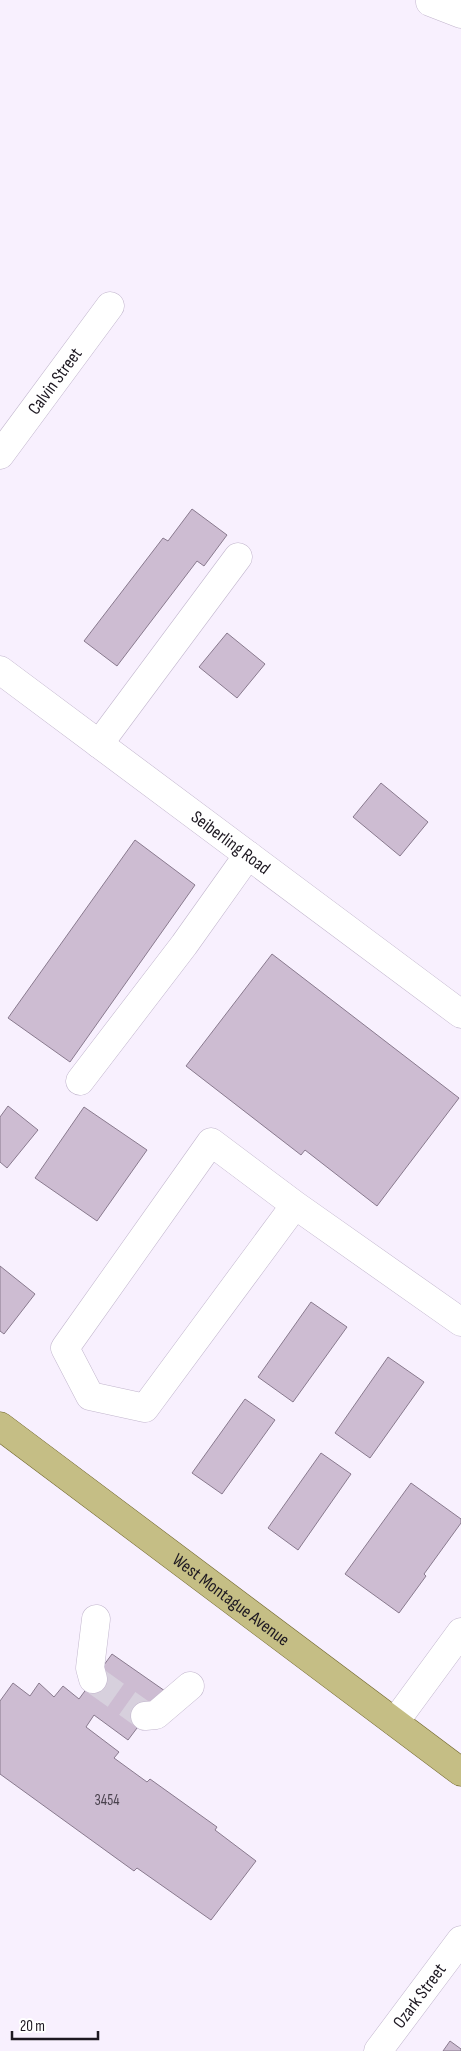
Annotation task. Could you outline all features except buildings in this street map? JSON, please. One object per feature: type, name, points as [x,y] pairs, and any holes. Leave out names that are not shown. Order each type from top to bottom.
[{"type":"main road","name":"West Montague Avenue","points":[[0,1426],[461,1772]]},
{"type":"street","points":[[430,2],[461,14]]},
{"type":"street","name":"Calvin Street","points":[[0,455],[110,306]]},
{"type":"street","points":[[99,744],[238,557]]},
{"type":"street","name":"Seiberling Road","points":[[0,670],[461,1014]]},
{"type":"street","points":[[80,1081],[184,945],[248,855]]},
{"type":"street","points":[[296,1205],[145,1408],[90,1396],[65,1348],[211,1142],[461,1322]]},
{"type":"street","points":[[93,1679],[90,1668],[96,1619]]},
{"type":"street","points":[[395,1722],[461,1632]]},
{"type":"street","points":[[145,1716],[156,1715],[190,1686]]},
{"type":"street","name":"Ozark Street","points":[[378,2051],[451,1973],[461,1940]]},
{"type":"tunnel","points":[[93,1679],[145,1716]]}]
